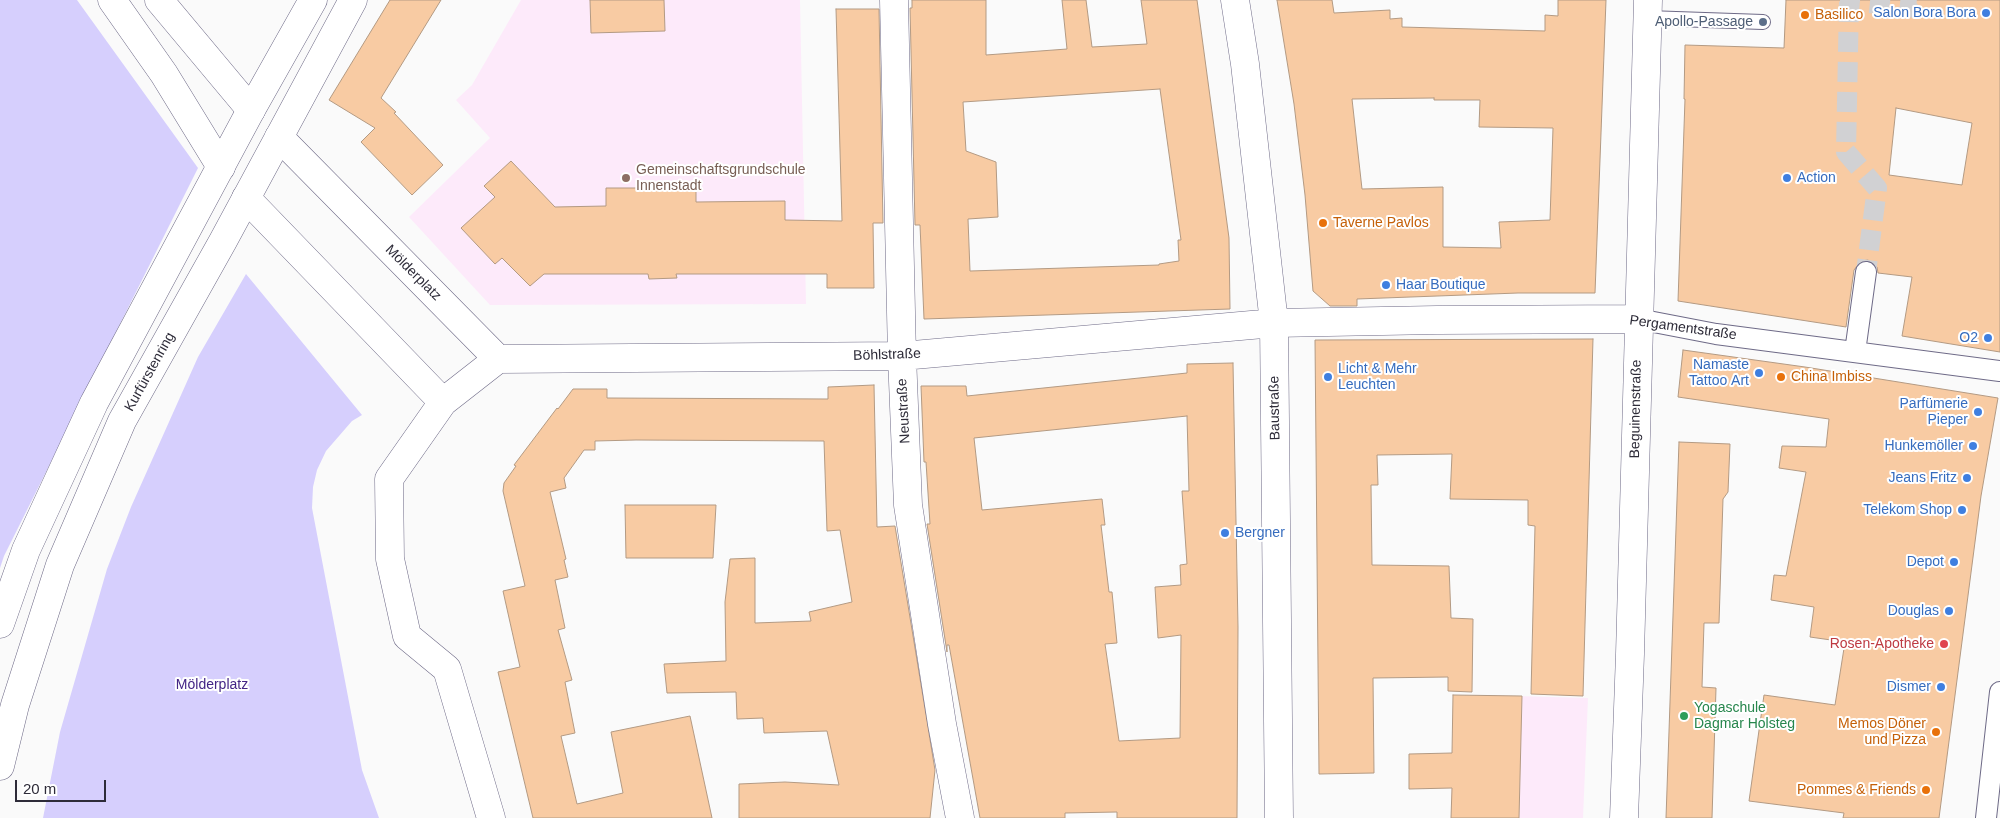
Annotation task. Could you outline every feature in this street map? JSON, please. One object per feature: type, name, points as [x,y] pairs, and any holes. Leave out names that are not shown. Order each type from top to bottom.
[{"type":"street","points":[[112,0],[164,74],[221,167],[246,198],[443,402]]},
{"type":"street","name":"Mölderplatz","points":[[158,0],[251,110],[498,359]]},
{"type":"street","points":[[0,624],[26,550],[94,403],[251,110],[313,0]]},
{"type":"street","name":"Kurfürstenring","points":[[0,766],[14,705],[60,565],[122,421],[353,0]]},
{"type":"street","name":"Neustraße","points":[[894,0],[902,356],[908,505],[942,724],[960,818]]},
{"type":"street","name":"Baustraße","points":[[1235,0],[1245,64],[1274,322],[1279,818]]},
{"type":"street","name":"Beguinenstraße","points":[[1624,818],[1648,9]]},
{"type":"street","points":[[1855,352],[1866,272]]},
{"type":"street","name":"Pergamentstraße","points":[[1274,322],[1638,319],[1716,334],[2000,371]]},
{"type":"street","name":"Böhlstraße","points":[[498,359],[902,356],[1274,322]]},
{"type":"street","points":[[491,818],[447,669],[407,636],[390,559],[389,478],[443,402],[498,359]]},
{"type":"street","points":[[1986,818],[2000,692]]},
{"type":"lane","points":[[1648,9],[1763,22]]},
{"type":"shaded area","name":"Gemeinschaftsgrundschule Innenstadt","points":[[521,0],[800,0],[806,304],[490,305],[409,217],[490,138],[456,100],[472,85]]},
{"type":"shaded area","points":[[1480,695],[1588,698],[1583,818],[1451,818],[1453,710],[1479,711]]},
{"type":"green space","points":[[0,0],[77,0],[198,168],[4,556],[0,568]]},
{"type":"green space","name":"Mölderplatz","points":[[246,274],[362,415],[352,421],[326,451],[317,470],[313,487],[312,508],[362,770],[379,818],[43,818],[60,732],[107,569],[131,507],[198,357]]},
{"type":"building","points":[[390,0],[441,0],[381,98],[396,112],[394,113],[443,165],[412,195],[361,142],[375,128],[329,100]]},
{"type":"building","points":[[590,0],[664,0],[665,31],[591,33]]},
{"type":"building","points":[[912,0],[986,0],[986,55],[1067,49],[1062,0],[1086,0],[1092,47],[1147,44],[1141,0],[1197,0],[1229,238],[1230,309],[924,319],[920,225],[915,225],[910,8],[912,8]],"holes":[[[1160,89],[1181,240],[1178,240],[1179,261],[1159,265],[970,271],[968,219],[998,217],[996,162],[966,151],[963,102]]]},
{"type":"building","points":[[1277,0],[1332,0],[1334,13],[1390,10],[1390,19],[1402,18],[1402,27],[1545,31],[1545,15],[1558,16],[1558,0],[1606,0],[1595,293],[1518,293],[1357,299],[1357,306],[1330,306],[1313,291],[1305,195],[1294,104]],"holes":[[[1434,98],[1434,100],[1480,100],[1479,127],[1553,128],[1550,220],[1499,222],[1501,248],[1443,247],[1443,187],[1362,189],[1352,99]]]},
{"type":"building","points":[[1786,0],[2000,0],[2000,352],[1902,336],[1912,277],[1878,273],[1877,267],[1868,260],[1861,261],[1854,270],[1846,327],[1678,301],[1685,45],[1784,48]],"holes":[[[1896,108],[1972,123],[1962,185],[1889,175]]]},
{"type":"building","points":[[836,9],[879,9],[883,223],[873,223],[874,288],[827,288],[827,274],[676,274],[677,278],[649,279],[648,274],[544,274],[530,286],[502,258],[495,264],[461,228],[495,197],[484,186],[511,161],[555,207],[606,206],[606,188],[696,188],[696,202],[785,201],[785,220],[842,221]]},
{"type":"building","points":[[1593,339],[1583,696],[1531,694],[1535,526],[1528,525],[1528,500],[1450,499],[1452,454],[1377,455],[1378,485],[1371,485],[1372,565],[1449,566],[1451,618],[1473,619],[1472,692],[1448,691],[1448,677],[1373,678],[1374,773],[1319,774],[1315,340]]},
{"type":"building","points":[[1683,350],[1805,367],[1998,398],[1981,496],[1939,818],[1843,818],[1844,813],[1749,801],[1764,695],[1835,705],[1845,642],[1810,637],[1814,607],[1771,600],[1774,575],[1786,576],[1806,472],[1779,468],[1782,446],[1826,447],[1829,419],[1678,397]]},
{"type":"building","points":[[1233,363],[1238,627],[1237,818],[1117,818],[1117,812],[1065,813],[1065,818],[980,818],[949,645],[947,645],[947,652],[927,524],[930,524],[926,462],[924,462],[921,386],[966,386],[967,396],[1187,373],[1187,364]],"holes":[[[1187,416],[1189,491],[1182,491],[1187,564],[1180,565],[1181,585],[1155,587],[1158,638],[1181,635],[1180,738],[1119,741],[1105,644],[1117,643],[1112,592],[1109,592],[1101,525],[1105,525],[1102,499],[982,510],[974,438]]]},
{"type":"building","points":[[874,385],[877,527],[895,526],[935,770],[930,818],[739,818],[739,784],[785,782],[839,785],[827,731],[764,733],[763,718],[737,719],[736,692],[667,693],[664,664],[726,661],[725,602],[730,559],[755,558],[755,623],[811,621],[809,612],[852,602],[840,530],[827,531],[824,441],[636,440],[595,441],[595,450],[584,450],[564,478],[566,488],[550,492],[566,559],[564,560],[568,577],[555,580],[565,628],[558,630],[572,680],[565,682],[575,733],[561,736],[577,804],[623,793],[611,732],[690,716],[712,818],[533,818],[498,672],[520,667],[503,591],[525,586],[503,491],[504,483],[516,466],[514,465],[557,408],[573,389],[607,389],[607,398],[828,399],[828,387]]},
{"type":"building","points":[[1679,442],[1730,444],[1728,492],[1723,499],[1719,623],[1704,623],[1702,687],[1716,688],[1712,818],[1666,818]]},
{"type":"building","points":[[625,505],[716,505],[713,558],[626,558]]},
{"type":"building","points":[[1453,695],[1522,696],[1519,818],[1451,818],[1452,788],[1409,789],[1409,754],[1452,753]]},
{"type":"tunnel","points":[[1840,0],[1916,8],[1925,0]]},
{"type":"tunnel","points":[[1849,2],[1846,152],[1877,188],[1866,272]]},
{"type":"place","name":"Salon Bora Bora","points":[[1986,13]]},
{"type":"place","name":"Basilico","points":[[1805,15]]},
{"type":"place","name":"Apollo-Passage","points":[[1763,22]]},
{"type":"place","name":"Gemeinschaftsgrundschule Innenstadt","points":[[626,178]]},
{"type":"place","name":"Action","points":[[1787,178]]},
{"type":"place","name":"Taverne Pavlos","points":[[1323,223]]},
{"type":"place","name":"Haar Boutique","points":[[1386,285]]},
{"type":"place","name":"O2","points":[[1988,338]]},
{"type":"place","name":"Namaste Tattoo Art","points":[[1759,373]]},
{"type":"place","name":"Licht & Mehr Leuchten","points":[[1328,377]]},
{"type":"place","name":"China Imbiss","points":[[1781,377]]},
{"type":"place","name":"Parfümerie Pieper","points":[[1978,412]]},
{"type":"place","name":"Hunkemöller","points":[[1973,446]]},
{"type":"place","name":"Jeans Fritz","points":[[1967,478]]},
{"type":"place","name":"Telekom Shop","points":[[1962,510]]},
{"type":"place","name":"Bergner","points":[[1225,533]]},
{"type":"place","name":"Depot","points":[[1954,562]]},
{"type":"place","name":"Douglas","points":[[1949,611]]},
{"type":"place","name":"Rosen-Apotheke","points":[[1944,644]]},
{"type":"place","name":"Dismer","points":[[1941,687]]},
{"type":"place","name":"Yogaschule Dagmar Holsteg","points":[[1684,716]]},
{"type":"place","name":"Memos Döner und Pizza","points":[[1936,732]]},
{"type":"place","name":"Pommes & Friends","points":[[1926,790]]}]
